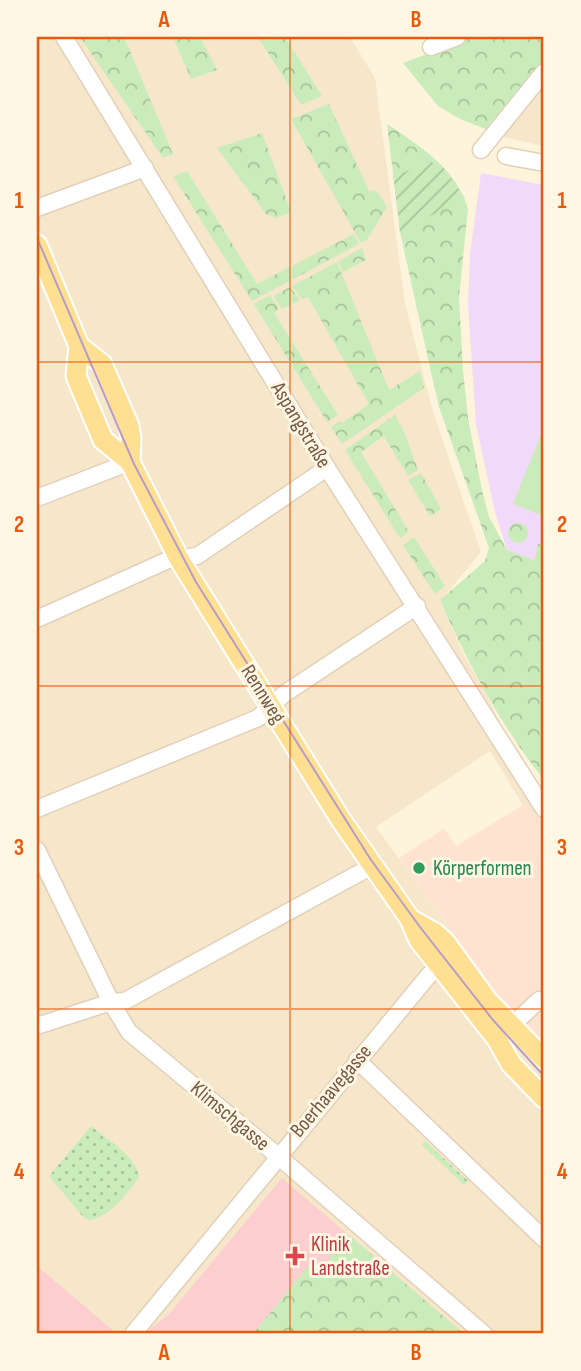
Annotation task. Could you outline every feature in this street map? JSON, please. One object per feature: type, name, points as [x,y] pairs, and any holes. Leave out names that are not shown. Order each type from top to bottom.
[{"type":"main road","name":"Rennweg","points":[[37,245],[79,346],[76,376],[100,436],[109,447],[130,462]]},
{"type":"main road","name":"Rennweg","points":[[79,346],[102,364],[129,426],[130,462],[179,559],[372,866],[410,919],[419,940],[439,966],[504,1033],[544,1059]]},
{"type":"main road","name":"Rennweg","points":[[410,919],[435,933],[453,951],[487,1000],[504,1033],[511,1064],[544,1098]]},
{"type":"street","name":"Aspangstraße","points":[[64,37],[327,467],[544,809]]},
{"type":"street","points":[[431,47],[457,37]]},
{"type":"street","points":[[481,150],[544,72]]},
{"type":"street","points":[[506,156],[544,163]]},
{"type":"street","points":[[37,208],[145,168]]},
{"type":"street","points":[[37,498],[130,462]]},
{"type":"street","points":[[37,619],[161,563],[197,556],[327,467]]},
{"type":"street","points":[[37,809],[258,718],[284,694],[417,607]]},
{"type":"street","name":"Klimschgasse","points":[[37,850],[111,1002],[129,1032],[484,1334]]},
{"type":"street","points":[[37,1026],[111,1002],[125,1001],[372,866]]},
{"type":"street","points":[[439,966],[461,962]]},
{"type":"street","name":"Boerhaavegasse","points":[[133,1334],[357,1060],[439,966]]},
{"type":"street","points":[[504,1033],[542,997]]},
{"type":"street","points":[[357,1060],[544,1239]]},
{"type":"shaded area","points":[[37,37],[350,37],[375,78],[405,304],[433,412],[481,552],[440,601],[464,655],[489,699],[544,822],[523,805],[490,751],[376,827],[500,998],[521,1047],[544,1072],[544,1334],[37,1334]]},
{"type":"shaded area","points":[[544,64],[544,146],[503,137],[487,128]]},
{"type":"shaded area","points":[[481,173],[544,185],[544,543],[538,545],[534,560],[507,550],[495,512],[476,424],[468,304],[470,254]]},
{"type":"shaded area","points":[[523,805],[544,822],[544,1072],[521,1047],[500,998],[399,858],[444,829],[456,846]]},
{"type":"shaded area","name":"Klinik Landstraße","points":[[282,1178],[464,1334],[144,1334],[169,1314]]},
{"type":"shaded area","points":[[37,1266],[117,1334],[37,1334]]},
{"type":"green space","points":[[80,37],[127,37],[125,39],[173,154],[163,158]]},
{"type":"green space","points":[[173,37],[200,37],[217,70],[191,79]]},
{"type":"green space","points":[[258,37],[285,37],[322,96],[301,105]]},
{"type":"green space","points":[[473,37],[544,37],[544,63],[488,130],[460,119],[438,106],[403,63]]},
{"type":"green space","points":[[329,104],[369,191],[376,190],[387,207],[367,240],[361,243],[291,119]]},
{"type":"green space","points":[[387,124],[436,160],[456,182],[468,209],[459,297],[468,418],[482,490],[489,517],[507,550],[534,560],[538,544],[544,543],[544,780],[486,694],[440,600],[485,561],[489,548],[439,407],[400,232]]},
{"type":"green space","points":[[262,133],[291,212],[277,218],[266,214],[217,148]]},
{"type":"green space","points":[[431,162],[443,167],[465,198],[400,232],[393,174],[405,172],[420,163]]},
{"type":"green space","points":[[187,171],[257,284],[354,234],[359,244],[252,301],[173,176]]},
{"type":"green space","points":[[362,248],[366,260],[343,272],[338,261]]},
{"type":"green space","points":[[337,262],[389,390],[420,371],[424,388],[342,444],[331,427],[340,421],[342,423],[369,404],[308,297],[302,299],[292,286]]},
{"type":"green space","points":[[290,287],[300,300],[282,309],[273,296]]},
{"type":"green space","points":[[270,295],[279,309],[274,313],[338,415],[327,422],[254,304]]},
{"type":"green space","points":[[395,415],[418,470],[408,476],[384,436],[361,452],[409,532],[400,538],[345,450]]},
{"type":"green space","points":[[544,427],[544,516],[513,504]]},
{"type":"green space","points":[[421,473],[441,509],[430,516],[408,480]]},
{"type":"green space","points":[[514,523],[522,523],[528,533],[522,543],[514,543],[508,537],[508,529]]},
{"type":"green space","points":[[414,537],[445,586],[435,594],[403,545]]},
{"type":"green space","points":[[91,1126],[126,1155],[137,1169],[139,1177],[112,1209],[90,1220],[84,1218],[49,1176]]},
{"type":"green space","points":[[425,1141],[468,1181],[464,1185],[422,1145]]},
{"type":"green space","points":[[349,1235],[464,1334],[253,1334],[309,1265],[318,1272]]},
{"type":"tram line","points":[[37,238],[134,464],[196,582],[371,860],[493,1020],[544,1076]]},
{"type":"place","name":"Körperformen","points":[[419,868]]},
{"type":"place","name":"Klinik Landstraße","points":[[295,1256]]}]
